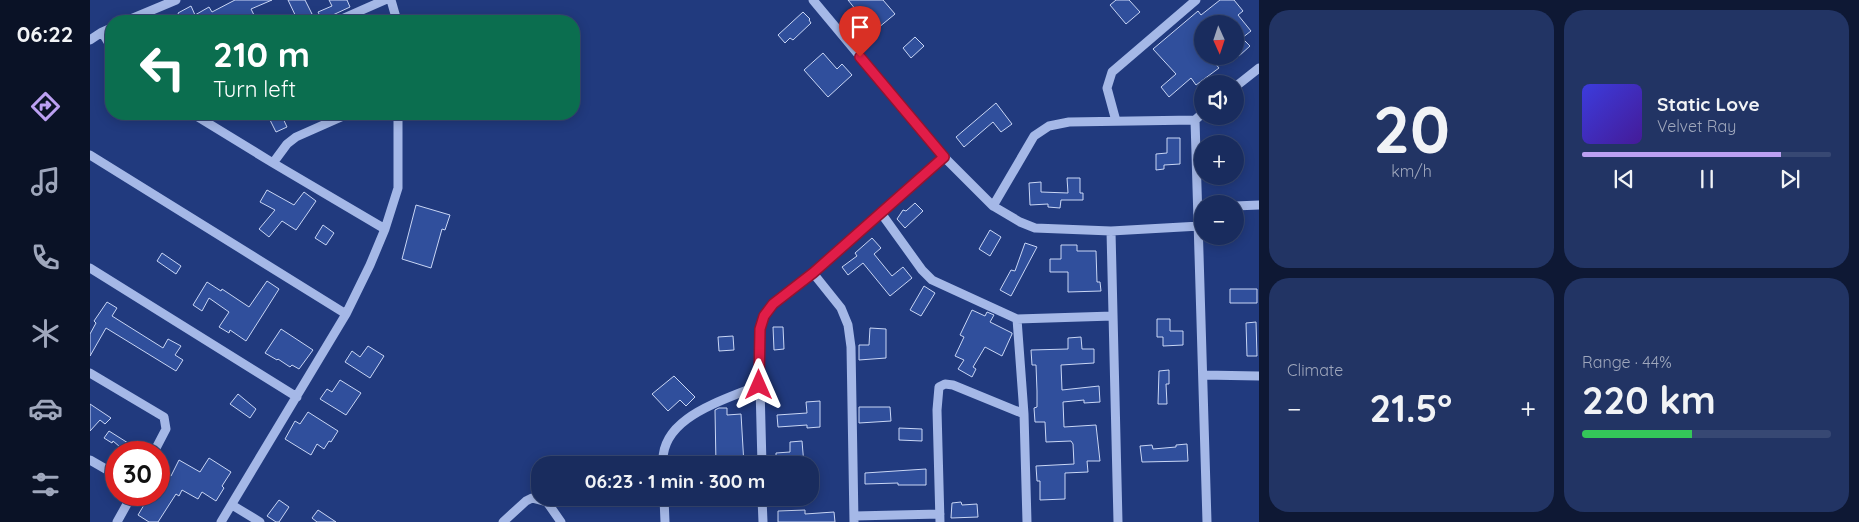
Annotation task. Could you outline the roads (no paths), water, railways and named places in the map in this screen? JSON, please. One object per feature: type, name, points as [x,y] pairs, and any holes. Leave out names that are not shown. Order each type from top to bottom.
[{"type":"street","points":[[140,15],[176,0]]},
{"type":"street","points":[[351,15],[385,0]]},
{"type":"street","points":[[391,0],[395,15]]},
{"type":"street","points":[[813,0],[944,157],[993,206],[1020,222],[1035,228],[1111,231],[1194,226]]},
{"type":"street","points":[[1116,121],[1107,88],[1112,72],[1196,0]]},
{"type":"street","points":[[90,40],[105,31]]},
{"type":"street","points":[[102,32],[105,37]]},
{"type":"street","points":[[1244,80],[1259,68]]},
{"type":"street","points":[[993,206],[1034,136],[1049,126],[1069,122],[1194,117]]},
{"type":"street","points":[[207,120],[273,164],[385,229]]},
{"type":"street","points":[[273,164],[287,144],[296,137],[334,120]]},
{"type":"street","points":[[222,522],[346,314],[385,229],[398,188],[398,120]]},
{"type":"street","points":[[1199,125],[1200,195]]},
{"type":"street","points":[[90,156],[346,314]]},
{"type":"street","points":[[762,456],[759,385],[760,329],[764,316],[773,304],[813,273],[944,157]]},
{"type":"street","points":[[1244,206],[1259,205]]},
{"type":"street","points":[[881,213],[922,270],[932,280],[1017,319],[1113,316]]},
{"type":"street","points":[[1111,231],[1118,522]]},
{"type":"street","points":[[1200,245],[1207,522]]},
{"type":"street","points":[[90,268],[297,397]]},
{"type":"street","points":[[813,273],[841,308],[848,325],[851,347],[854,519],[940,518],[937,410],[939,388],[945,384],[952,385],[1024,414]]},
{"type":"street","points":[[1017,319],[1024,414],[1027,522]]},
{"type":"street","points":[[90,373],[164,417],[166,429],[160,441]]},
{"type":"street","points":[[1203,375],[1259,376]]},
{"type":"street","points":[[662,456],[673,431],[684,420],[759,385]]},
{"type":"street","points":[[90,460],[105,469]]},
{"type":"street","points":[[504,522],[526,501],[532,498],[547,502],[561,522]]},
{"type":"street","points":[[232,505],[260,522]]},
{"type":"street","points":[[116,522],[125,506]]},
{"type":"street","points":[[664,506],[665,522]]},
{"type":"street","points":[[762,506],[763,522]]}]
